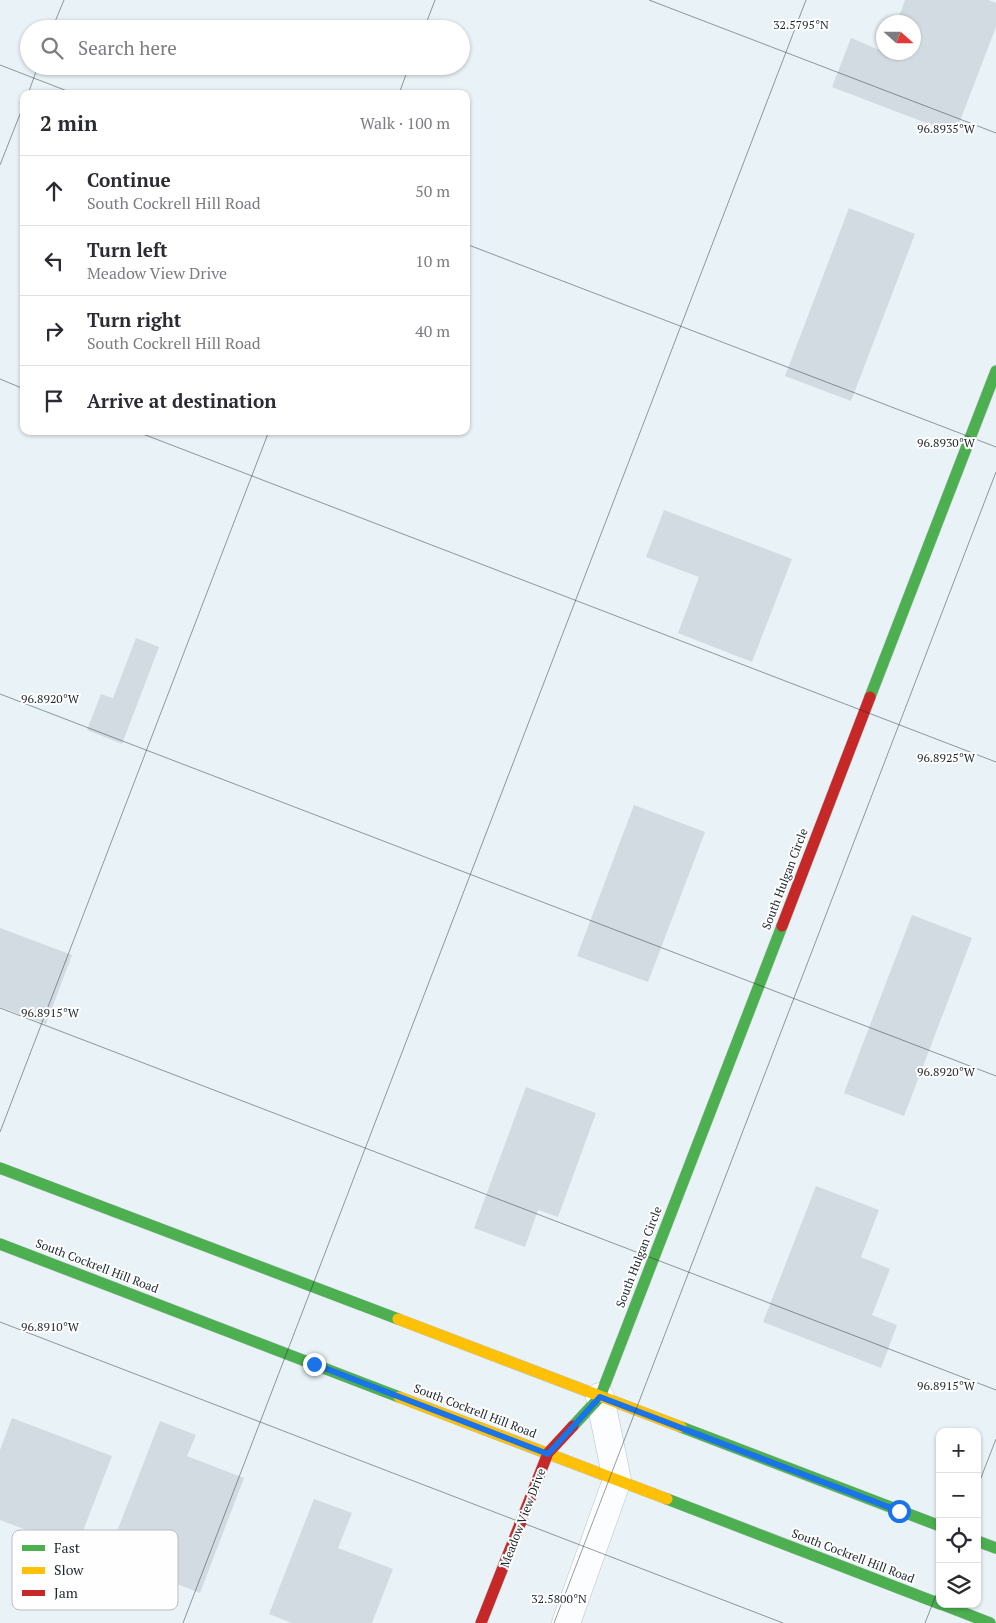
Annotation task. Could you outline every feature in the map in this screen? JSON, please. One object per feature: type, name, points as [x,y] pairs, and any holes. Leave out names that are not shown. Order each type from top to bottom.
[{"type":"main road","name":"South Hulgan Circle","points":[[600,1397],[996,371]]},
{"type":"main road","points":[[0,1168],[936,1524]]},
{"type":"main road","name":"South Cockrell Hill Road","points":[[0,1244],[936,1602]]},
{"type":"main road","name":"Meadow View Drive","points":[[481,1623],[548,1454],[600,1397]]},
{"type":"main road","points":[[981,1542],[996,1548]]},
{"type":"main road","name":"South Cockrell Hill Road","points":[[951,1608],[990,1623]]},
{"type":"street","points":[[566,1623],[617,1480],[600,1397]]},
{"type":"building","points":[[905,0],[988,0],[996,3],[996,27],[955,134],[832,87],[851,38],[876,49],[876,60],[921,60],[921,15],[900,15]]},
{"type":"building","points":[[849,208],[915,234],[851,401],[785,376]]},
{"type":"building","points":[[664,510],[792,559],[752,662],[678,633],[699,577],[646,557]]},
{"type":"building","points":[[136,638],[159,647],[122,744],[87,730],[101,694],[113,698]]},
{"type":"building","points":[[634,805],[705,832],[648,982],[577,956]]},
{"type":"building","points":[[912,915],[972,938],[904,1116],[844,1093]]},
{"type":"building","points":[[0,928],[72,955],[46,1024],[0,1007]]},
{"type":"building","points":[[526,1087],[596,1113],[558,1217],[538,1210],[525,1247],[474,1228]]},
{"type":"building","points":[[816,1186],[879,1210],[861,1257],[890,1269],[872,1315],[897,1325],[881,1368],[763,1322]]},
{"type":"building","points":[[12,1418],[112,1456],[83,1530],[26,1530],[0,1520],[0,1450]]},
{"type":"building","points":[[160,1421],[196,1435],[187,1456],[244,1478],[200,1593],[178,1584],[178,1530],[118,1530]]},
{"type":"building","points":[[314,1499],[352,1513],[338,1548],[393,1569],[372,1623],[292,1623],[269,1614]]},
{"type":"traffic: fast","points":[[870,697],[996,371]]},
{"type":"traffic: fast","points":[[573,1426],[600,1397],[782,926]]},
{"type":"traffic: fast","points":[[0,1168],[398,1319]]},
{"type":"traffic: fast","points":[[0,1244],[399,1397]]},
{"type":"traffic: fast","points":[[681,1427],[936,1524]]},
{"type":"traffic: fast","points":[[667,1499],[936,1602]]},
{"type":"traffic: fast","points":[[981,1542],[996,1548]]},
{"type":"traffic: fast","points":[[951,1608],[990,1623]]},
{"type":"traffic: slow","points":[[398,1319],[681,1427]]},
{"type":"traffic: slow","points":[[399,1397],[667,1499]]},
{"type":"traffic: jam","points":[[782,926],[870,697]]},
{"type":"traffic: jam","points":[[481,1623],[548,1453],[573,1426]]},
{"type":"route","points":[[314,1364],[548,1454],[600,1397],[899,1511]]}]
